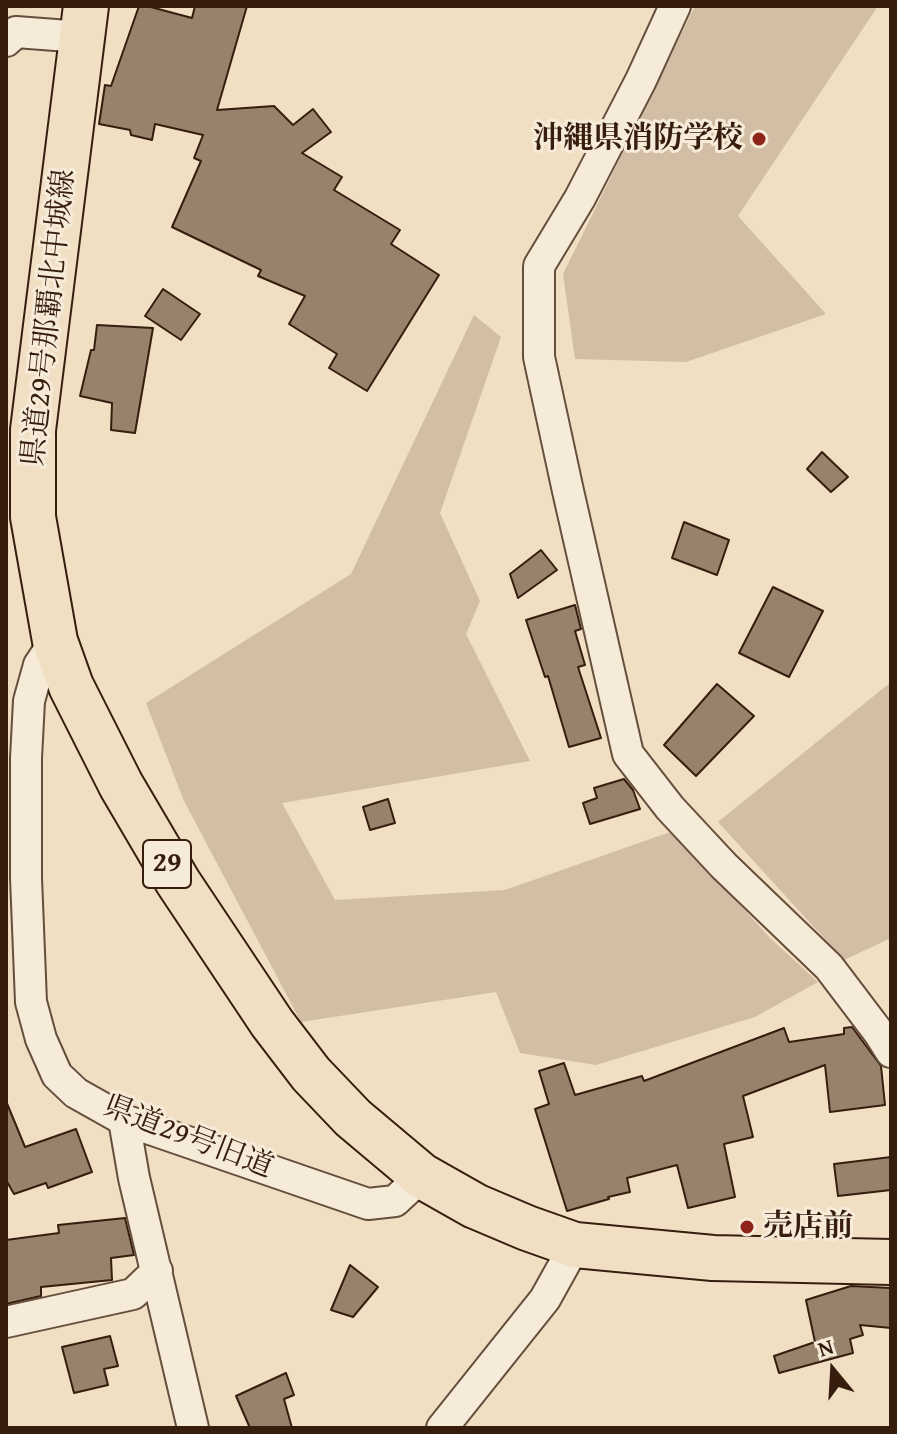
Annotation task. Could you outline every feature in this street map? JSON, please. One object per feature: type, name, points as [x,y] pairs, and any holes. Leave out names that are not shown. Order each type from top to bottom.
[{"type":"main road","name":"県道29号那覇北中城線","points":[[84,22],[33,430],[33,517],[55,641],[71,686],[121,785],[178,882],[272,1023],[311,1074],[353,1118],[422,1176],[475,1206],[575,1245],[713,1258],[891,1262]]},
{"type":"street","points":[[675,6],[594,172],[539,266],[539,357],[628,754],[670,808],[724,866],[829,967],[891,1052]]},
{"type":"street","points":[[6,41],[16,32],[84,22]]},
{"type":"street","name":"県道29号旧道","points":[[55,641],[39,665],[29,701],[26,878],[31,1002],[41,1039],[57,1075],[76,1093],[124,1120],[368,1204],[395,1201],[422,1176]]},
{"type":"street","points":[[124,1120],[134,1178],[193,1428]]},
{"type":"street","points":[[442,1428],[545,1299],[575,1245]]},
{"type":"street","points":[[6,1322],[133,1294],[157,1271]]},
{"type":"shaded area","name":"沖縄県消防学校","points":[[695,6],[878,6],[738,216],[826,314],[686,362],[575,359],[563,274]]},
{"type":"shaded area","points":[[474,315],[501,337],[440,513],[480,601],[466,634],[530,761],[282,803],[335,900],[505,890],[673,831],[770,938],[818,982],[755,1017],[596,1065],[520,1053],[496,992],[301,1022],[184,801],[146,703],[351,574]]},
{"type":"shaded area","points":[[891,682],[891,938],[844,960],[718,822]]},
{"type":"building","points":[[139,6],[192,18],[195,6],[247,6],[217,110],[274,106],[293,125],[313,109],[331,132],[302,153],[342,177],[334,190],[400,230],[391,244],[439,275],[367,391],[329,368],[337,354],[289,324],[305,296],[258,276],[261,270],[172,227],[201,161],[194,158],[203,135],[155,124],[152,140],[131,135],[130,130],[99,124],[105,85],[111,86]]},
{"type":"building","points":[[163,289],[200,314],[181,340],[145,316]]},
{"type":"building","points":[[97,325],[153,328],[135,433],[111,430],[112,403],[80,396],[91,350],[94,350]]},
{"type":"building","points":[[822,452],[848,477],[831,492],[807,469]]},
{"type":"building","points":[[684,522],[729,540],[717,575],[672,558]]},
{"type":"building","points":[[541,550],[557,570],[518,598],[510,574]]},
{"type":"building","points":[[773,587],[823,611],[789,677],[739,653]]},
{"type":"building","points":[[575,605],[581,629],[575,631],[585,665],[578,667],[601,738],[569,747],[548,676],[545,677],[526,620]]},
{"type":"building","points":[[717,684],[754,716],[696,776],[664,745]]},
{"type":"building","points":[[624,779],[633,790],[640,809],[590,824],[583,803],[597,798],[594,788]]},
{"type":"building","points":[[388,799],[395,823],[370,830],[363,807]]},
{"type":"building","points":[[852,1027],[881,1066],[885,1105],[830,1112],[825,1065],[743,1096],[753,1137],[724,1144],[735,1197],[688,1208],[677,1165],[627,1178],[630,1192],[567,1211],[535,1109],[549,1104],[539,1071],[564,1063],[575,1095],[642,1076],[644,1081],[784,1028],[789,1042],[844,1034],[844,1028]]},
{"type":"building","points":[[6,1101],[25,1147],[76,1129],[92,1172],[48,1188],[46,1183],[14,1194],[6,1180]]},
{"type":"building","points":[[891,1157],[891,1190],[838,1196],[834,1164]]},
{"type":"building","points":[[125,1218],[134,1255],[111,1258],[112,1280],[41,1287],[41,1296],[6,1304],[6,1240],[59,1233],[58,1225]]},
{"type":"building","points":[[350,1265],[378,1287],[353,1317],[331,1310]]},
{"type":"building","points":[[851,1286],[891,1288],[891,1328],[860,1325],[863,1335],[850,1339],[853,1353],[779,1373],[774,1356],[815,1342],[806,1300]]},
{"type":"building","points":[[110,1336],[118,1366],[104,1369],[108,1385],[74,1393],[62,1347]]},
{"type":"building","points":[[286,1373],[294,1395],[284,1399],[292,1428],[250,1428],[236,1396]]},
{"type":"place","name":"沖縄県消防学校","points":[[759,139]]},
{"type":"place","name":"売店前","points":[[747,1227]]}]
